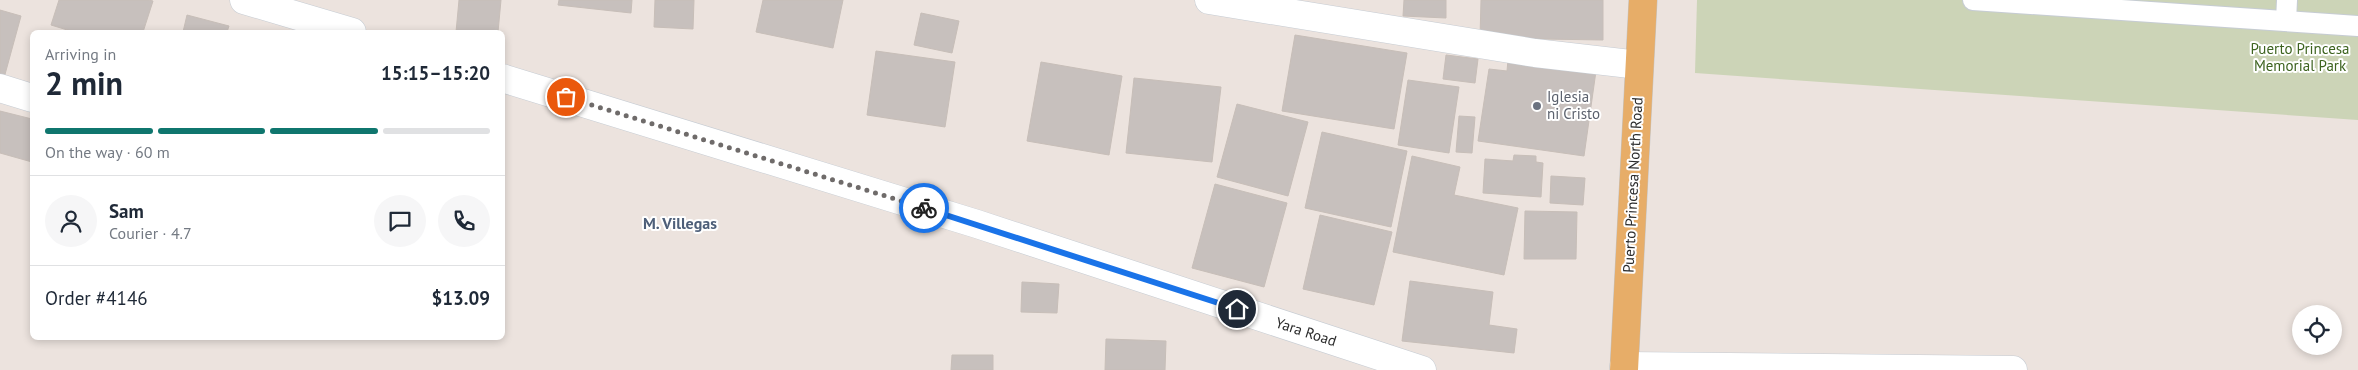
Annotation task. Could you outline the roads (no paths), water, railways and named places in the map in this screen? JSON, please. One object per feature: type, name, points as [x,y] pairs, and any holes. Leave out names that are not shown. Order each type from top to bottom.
[{"type":"main road","name":"Puerto Princesa North Road","points":[[1624,368],[1643,0]]},
{"type":"street","points":[[244,0],[345,30]]},
{"type":"street","points":[[1209,0],[1536,53],[1640,65]]},
{"type":"street","name":"Yara Road","points":[[505,79],[977,224],[1422,370]]},
{"type":"street","points":[[0,88],[30,97]]},
{"type":"street","points":[[1624,368],[2013,370]]},
{"type":"lane","points":[[1973,0],[2358,26]]},
{"type":"lane","points":[[2286,21],[2287,0]]},
{"type":"place","name":"Iglesia ni Cristo","points":[[1537,106]]},
{"type":"district","name":"M. Villegas","points":[[680,223]]},
{"type":"park label","name":"Puerto Princesa Memorial Park","points":[[2300,58]]}]
